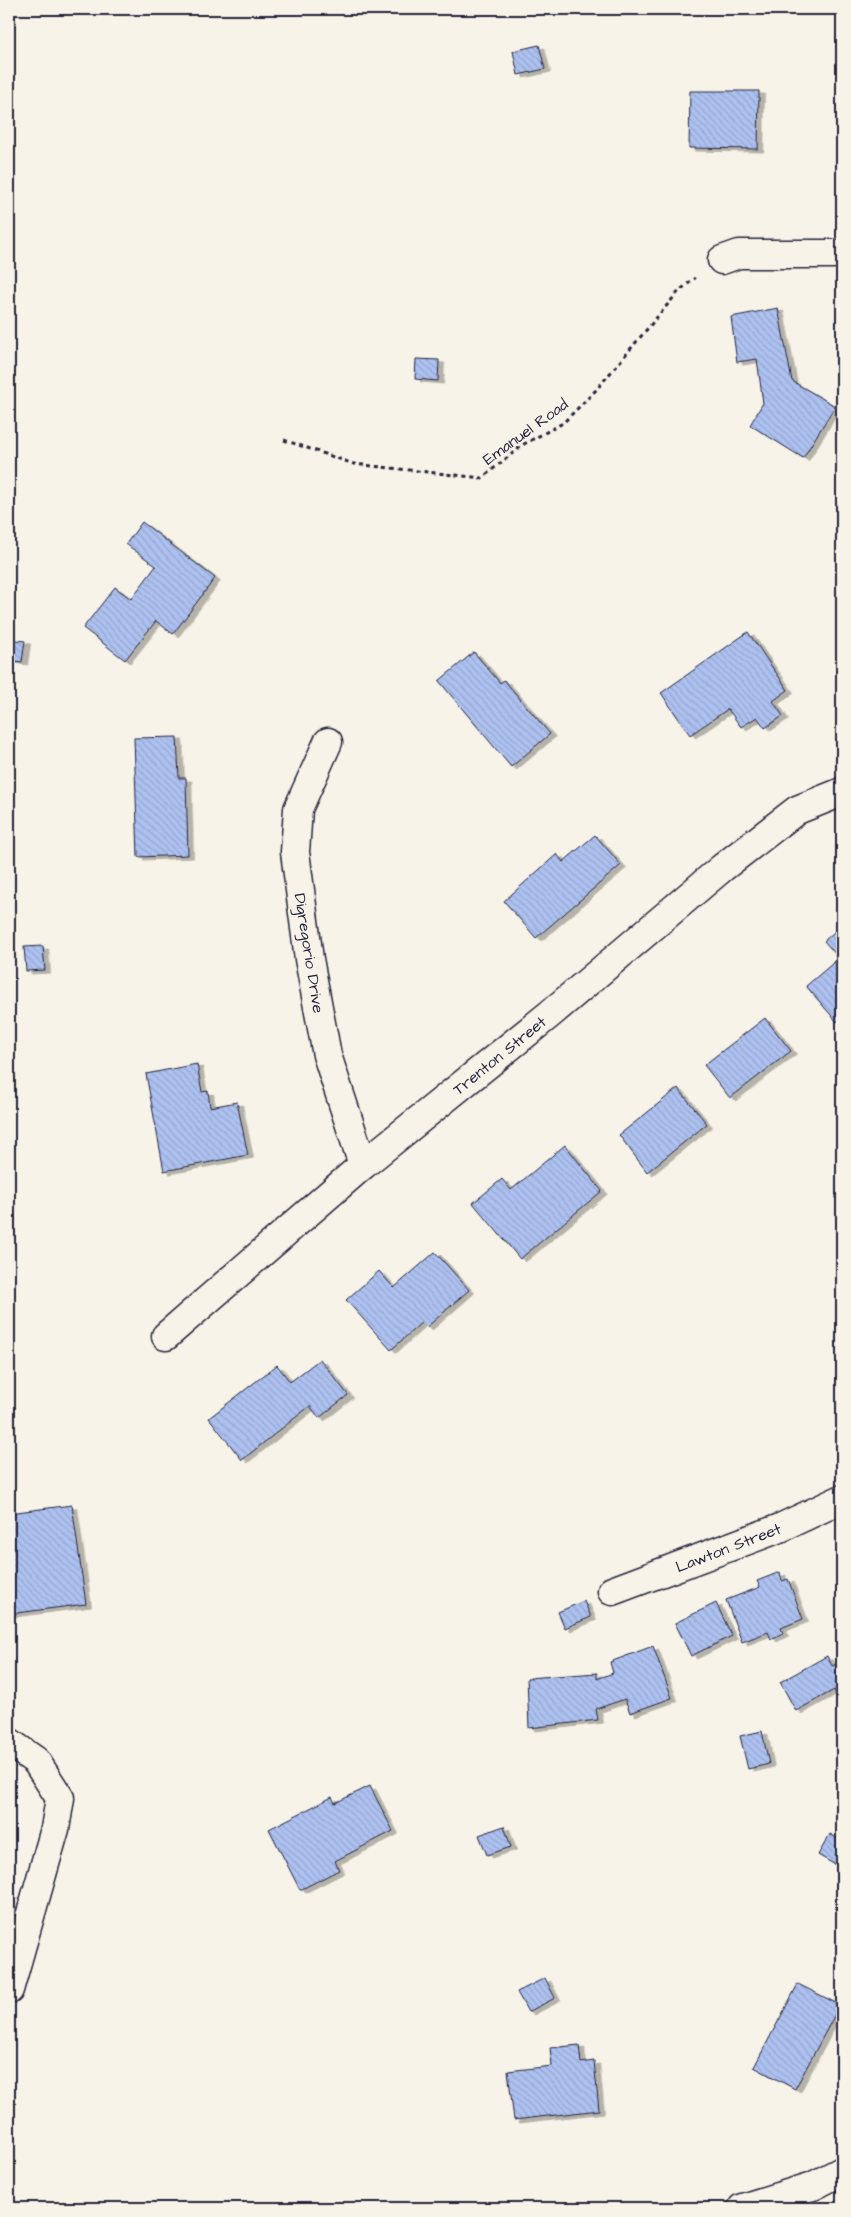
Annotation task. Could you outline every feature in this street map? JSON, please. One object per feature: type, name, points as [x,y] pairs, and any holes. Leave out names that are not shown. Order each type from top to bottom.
[{"type":"street","points":[[722,260],[739,254],[842,254]]},
{"type":"street","name":"Digregorio Drive","points":[[328,742],[298,810],[295,852],[309,959],[327,1055],[363,1165]]},
{"type":"street","name":"Trenton Street","points":[[166,1336],[363,1165],[550,1014],[722,868],[797,810],[842,792]]},
{"type":"street","name":"Lawton Street","points":[[612,1591],[780,1528],[842,1499]]},
{"type":"street","points":[[9,1742],[36,1761],[60,1798],[55,1829],[9,1990]]},
{"type":"street","points":[[742,2208],[813,2186],[842,2171]]},
{"type":"path","name":"Emanuel Road","points":[[284,440],[354,464],[482,478],[524,444],[563,423],[596,390],[679,291],[712,264],[722,260]]},
{"type":"building","points":[[539,45],[545,69],[518,75],[513,51]]},
{"type":"building","points":[[690,91],[759,91],[758,149],[689,148]]},
{"type":"building","points":[[778,308],[792,381],[835,406],[803,458],[750,425],[763,403],[757,359],[737,362],[731,317]]},
{"type":"building","points":[[416,359],[439,360],[438,381],[415,379]]},
{"type":"building","points":[[142,522],[215,578],[173,634],[156,621],[125,660],[83,628],[115,587],[131,599],[156,566],[126,544]]},
{"type":"building","points":[[748,632],[788,690],[773,701],[783,716],[765,728],[757,717],[741,727],[728,709],[690,735],[661,693]]},
{"type":"building","points":[[9,639],[25,641],[22,662],[9,660]]},
{"type":"building","points":[[474,652],[500,683],[504,680],[550,734],[511,767],[439,681]]},
{"type":"building","points":[[177,737],[179,778],[186,778],[188,855],[138,857],[134,738]]},
{"type":"building","points":[[595,835],[621,865],[536,938],[504,901],[557,854],[563,862]]},
{"type":"building","points":[[842,925],[842,1017],[837,1022],[806,986],[839,958],[824,941]]},
{"type":"building","points":[[43,946],[45,970],[26,971],[24,947]]},
{"type":"building","points":[[765,1018],[791,1051],[730,1098],[704,1065]]},
{"type":"building","points":[[197,1064],[202,1092],[208,1091],[210,1107],[237,1102],[248,1155],[164,1171],[146,1074]]},
{"type":"building","points":[[678,1088],[707,1124],[647,1172],[619,1135]]},
{"type":"building","points":[[565,1145],[602,1191],[520,1259],[473,1203],[502,1179],[511,1190]]},
{"type":"building","points":[[435,1252],[469,1290],[427,1327],[422,1322],[391,1350],[346,1300],[379,1271],[394,1288]]},
{"type":"building","points":[[320,1359],[348,1395],[319,1418],[310,1406],[242,1460],[209,1418],[277,1365],[290,1382]]},
{"type":"building","points":[[72,1505],[86,1604],[9,1614],[9,1513]]},
{"type":"building","points":[[780,1572],[782,1581],[788,1579],[803,1619],[781,1628],[783,1633],[771,1639],[768,1632],[742,1642],[726,1600],[760,1587],[757,1581]]},
{"type":"building","points":[[584,1601],[591,1617],[565,1628],[558,1612]]},
{"type":"building","points":[[716,1603],[732,1636],[691,1656],[675,1623]]},
{"type":"building","points":[[653,1646],[672,1698],[630,1713],[625,1699],[596,1709],[598,1720],[529,1728],[527,1678],[597,1673],[597,1679],[613,1673],[610,1662]]},
{"type":"building","points":[[827,1656],[832,1666],[841,1662],[842,1698],[839,1700],[834,1690],[796,1711],[780,1682]]},
{"type":"building","points":[[762,1731],[769,1764],[748,1769],[740,1736]]},
{"type":"building","points":[[370,1786],[393,1831],[335,1861],[339,1870],[300,1890],[269,1829],[332,1797],[335,1803]]},
{"type":"building","points":[[504,1826],[511,1847],[487,1855],[479,1835]]},
{"type":"building","points":[[830,1834],[842,1841],[842,1860],[839,1867],[818,1855]]},
{"type":"building","points":[[545,1978],[555,1998],[528,2012],[517,1992]]},
{"type":"building","points":[[798,1984],[840,2005],[795,2089],[754,2067]]},
{"type":"building","points":[[579,2045],[581,2063],[594,2061],[599,2110],[514,2120],[508,2071],[552,2066],[550,2048]]}]
